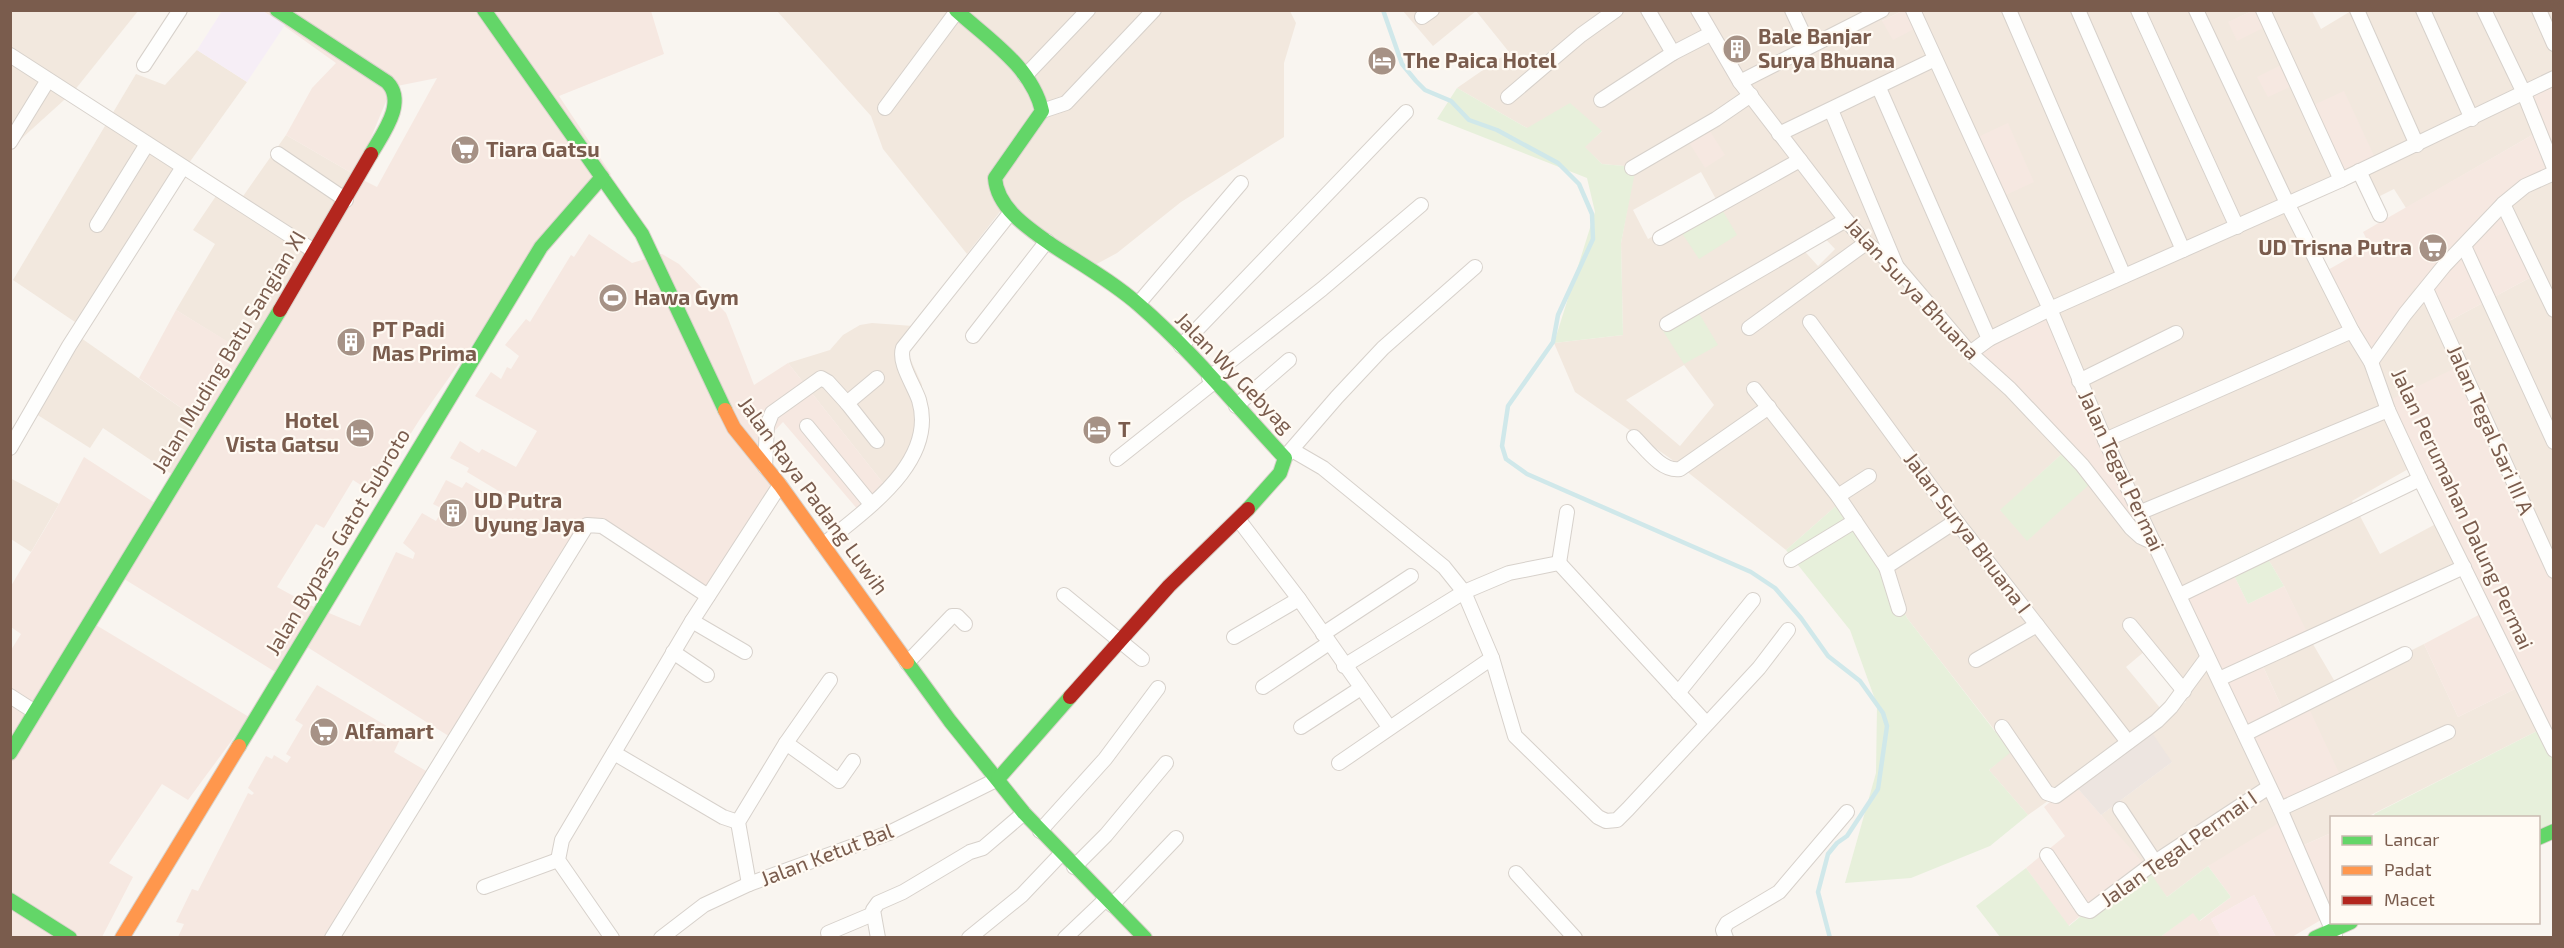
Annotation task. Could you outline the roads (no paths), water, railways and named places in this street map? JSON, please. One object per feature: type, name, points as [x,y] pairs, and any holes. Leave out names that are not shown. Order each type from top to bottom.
[{"type":"street","points":[[144,65],[180,10]]},
{"type":"street","name":"Jalan Muding Batu Sangian XI","points":[[10,753],[346,200],[389,122],[396,101],[395,90],[374,71],[277,10]]},
{"type":"street","name":"Jalan Raya Padang Luwih","points":[[484,10],[642,234],[734,428],[780,485],[907,663],[1024,813],[1139,936]]},
{"type":"street","points":[[1025,76],[1088,10]]},
{"type":"street","points":[[885,108],[960,12],[1025,76],[1039,96],[1042,111],[1066,103],[1154,10]]},
{"type":"street","points":[[1508,97],[1581,35],[1616,10]]},
{"type":"street","points":[[1648,10],[1673,53]]},
{"type":"street","name":"Jalan Surya Bhuana","points":[[1698,10],[1740,82],[1866,243],[1897,267],[1970,353],[2010,389],[2082,465],[2132,528],[2154,543]]},
{"type":"street","points":[[1792,10],[1809,46]]},
{"type":"street","points":[[1847,10],[1853,25]]},
{"type":"street","points":[[1740,82],[1882,10]]},
{"type":"street","name":"Jalan Tegal Permai","points":[[1913,10],[2050,309],[2105,440],[2280,809],[2333,934]]},
{"type":"street","points":[[2010,10],[2124,276]]},
{"type":"street","points":[[2078,10],[2183,250]]},
{"type":"street","points":[[2138,10],[2237,227]]},
{"type":"street","points":[[2196,10],[2287,203],[2352,331],[2371,362]]},
{"type":"street","points":[[2263,10],[2341,180]]},
{"type":"street","points":[[2357,10],[2417,145]]},
{"type":"street","points":[[2423,10],[2472,119]]},
{"type":"street","points":[[2484,10],[2523,91],[2553,168]]},
{"type":"street","points":[[2540,10],[2553,44]]},
{"type":"street","points":[[1601,100],[1673,53],[1710,33]]},
{"type":"street","points":[[10,55],[314,251]]},
{"type":"street","points":[[1779,134],[1879,88],[1935,59]]},
{"type":"street","points":[[1970,353],[1989,339],[2050,309],[2341,180],[2472,119],[2523,91],[2553,78]]},
{"type":"street","points":[[10,142],[48,80]]},
{"type":"street","points":[[1879,88],[1989,339]]},
{"type":"street","points":[[1632,168],[1716,119],[1751,95]]},
{"type":"street","points":[[1831,110],[1897,267]]},
{"type":"street","name":"Jalan Wy Gebyag","points":[[998,779],[1169,586],[1275,481],[1288,454],[1236,406],[1181,346],[1138,304],[1047,241],[1011,212],[996,190],[995,178],[1001,166],[1042,111]]},
{"type":"street","points":[[1181,346],[1406,112]]},
{"type":"street","points":[[97,225],[147,144]]},
{"type":"street","points":[[278,154],[346,200]]},
{"type":"street","points":[[1660,238],[1800,160]]},
{"type":"street","points":[[10,448],[69,346],[183,167]]},
{"type":"street","points":[[2359,171],[2380,215]]},
{"type":"street","name":"Jalan Perumahan Dalung Permai","points":[[2553,172],[2525,186],[2503,204],[2426,288],[2371,362],[2388,410],[2420,479],[2553,750]]},
{"type":"street","name":"Jalan Bypass Gatot Subroto","points":[[122,938],[542,247],[602,177]]},
{"type":"street","points":[[1138,304],[1241,183]]},
{"type":"street","points":[[2503,204],[2553,310]]},
{"type":"street","points":[[1117,459],[1421,206]]},
{"type":"street","points":[[822,545],[871,504],[902,473],[919,436],[921,407],[902,358],[903,348],[1011,212]]},
{"type":"street","points":[[1667,324],[1846,219]]},
{"type":"street","points":[[973,336],[1047,241]]},
{"type":"street","points":[[1749,328],[1866,243]]},
{"type":"street","points":[[2464,246],[2553,441]]},
{"type":"street","points":[[1475,267],[1383,348],[1288,454],[1323,468],[1409,536],[1444,567],[1464,592],[1492,658],[1515,736],[1563,786],[1598,817],[1606,821],[1617,820],[1759,668],[1788,630]]},
{"type":"street","name":"Jalan Tegal Sari III A","points":[[2426,288],[2553,571]]},
{"type":"street","name":"Jalan Surya Bhuana I","points":[[1810,322],[1956,521],[2128,742]]},
{"type":"street","points":[[2105,440],[2352,331]]},
{"type":"street","points":[[2079,381],[2176,333]]},
{"type":"street","points":[[1236,406],[1289,360]]},
{"type":"street","points":[[765,467],[768,421],[775,410],[821,378],[828,382],[847,403],[877,441]]},
{"type":"street","points":[[847,403],[877,378]]},
{"type":"street","points":[[1754,389],[1838,496],[1886,567],[1899,609]]},
{"type":"street","points":[[1634,437],[1664,466],[1673,470],[1680,469],[1769,407]]},
{"type":"street","points":[[2141,512],[2388,410]]},
{"type":"street","points":[[807,426],[871,504]]},
{"type":"street","points":[[1838,496],[1869,476]]},
{"type":"street","points":[[2180,595],[2420,479]]},
{"type":"street","points":[[612,938],[558,860],[562,840],[692,621],[780,485]]},
{"type":"street","points":[[1559,563],[1567,512]]},
{"type":"street","points":[[1238,519],[1299,599],[1389,727]]},
{"type":"street","points":[[1791,560],[1855,521]]},
{"type":"street","points":[[1886,567],[1956,521]]},
{"type":"street","points":[[332,938],[587,525],[602,526],[708,596]]},
{"type":"street","points":[[1344,666],[1464,592],[1509,573],[1559,563]]},
{"type":"street","points":[[1559,563],[1706,723]]},
{"type":"street","points":[[2219,679],[2464,567]]},
{"type":"street","points":[[1263,687],[1411,576]]},
{"type":"street","points":[[1064,595],[1142,659]]},
{"type":"street","points":[[1234,637],[1299,599]]},
{"type":"street","points":[[1678,693],[1753,600]]},
{"type":"street","points":[[907,663],[952,616],[957,616],[965,624]]},
{"type":"street","points":[[692,621],[745,652]]},
{"type":"street","points":[[1976,660],[2037,625]]},
{"type":"street","points":[[2130,625],[2184,691]]},
{"type":"street","points":[[673,652],[707,675]]},
{"type":"street","points":[[2245,734],[2405,654]]},
{"type":"street","points":[[1339,763],[1492,658]]},
{"type":"street","points":[[2002,727],[2047,793],[2053,796],[2060,795],[2157,721],[2184,691],[2207,658]]},
{"type":"street","points":[[749,884],[738,822],[786,743],[830,680]]},
{"type":"street","points":[[1040,831],[1105,759],[1158,688]]},
{"type":"street","points":[[1301,727],[1360,688]]},
{"type":"street","points":[[10,696],[34,712]]},
{"type":"street","points":[[2280,809],[2448,732]]},
{"type":"street","points":[[786,743],[839,781],[853,761]]},
{"type":"street","points":[[614,753],[723,817],[738,822]]},
{"type":"street","points":[[1074,867],[1106,835],[1166,763]]},
{"type":"street","name":"Jalan Ketut Bal","points":[[661,938],[704,905],[749,884],[889,833],[998,779]]},
{"type":"street","name":"Jalan Tegal Permai I","points":[[2047,855],[2083,909],[2088,911],[2155,862],[2269,787]]},
{"type":"street","points":[[2120,809],[2155,862]]},
{"type":"street","points":[[1726,938],[1723,930],[1727,923],[1779,892],[1847,812]]},
{"type":"street","points":[[878,938],[873,914],[878,903],[903,892],[970,852],[983,848],[1024,813]]},
{"type":"street","points":[[1065,938],[1109,902],[1176,838]]},
{"type":"street","points":[[969,938],[1022,895],[1061,854]]},
{"type":"street","points":[[484,887],[558,860]]},
{"type":"street","points":[[1516,873],[1575,938]]},
{"type":"street","points":[[10,900],[70,938]]},
{"type":"street","points":[[828,933],[873,914]]},
{"type":"street","points":[[2315,938],[2333,934],[2348,924]]},
{"type":"waterway","points":[[1383,10],[1402,64],[1425,90],[1451,101],[1469,120],[1497,130],[1558,163],[1579,184],[1592,214],[1593,239],[1558,315],[1553,342],[1508,406],[1502,446],[1506,459],[1527,474],[1751,572],[1775,588],[1801,618],[1828,656],[1860,681],[1883,713],[1887,726],[1878,789],[1847,836],[1828,854],[1818,892],[1830,938]]},
{"type":"place","name":"Bale Banjar Surya Bhuana","points":[[1737,49]]},
{"type":"place","name":"The Paica Hotel","points":[[1382,61]]},
{"type":"place","name":"Tiara Gatsu","points":[[465,150]]},
{"type":"place","name":"UD Trisna Putra","points":[[2433,248]]},
{"type":"place","name":"Hawa Gym","points":[[613,298]]},
{"type":"place","name":"PT Padi Mas Prima","points":[[351,342]]},
{"type":"place","name":"T","points":[[1097,430]]},
{"type":"place","name":"Hotel Vista Gatsu","points":[[360,433]]},
{"type":"place","name":"UD Putra Uyung Jaya","points":[[453,513]]},
{"type":"place","name":"Alfamart","points":[[324,732]]}]
